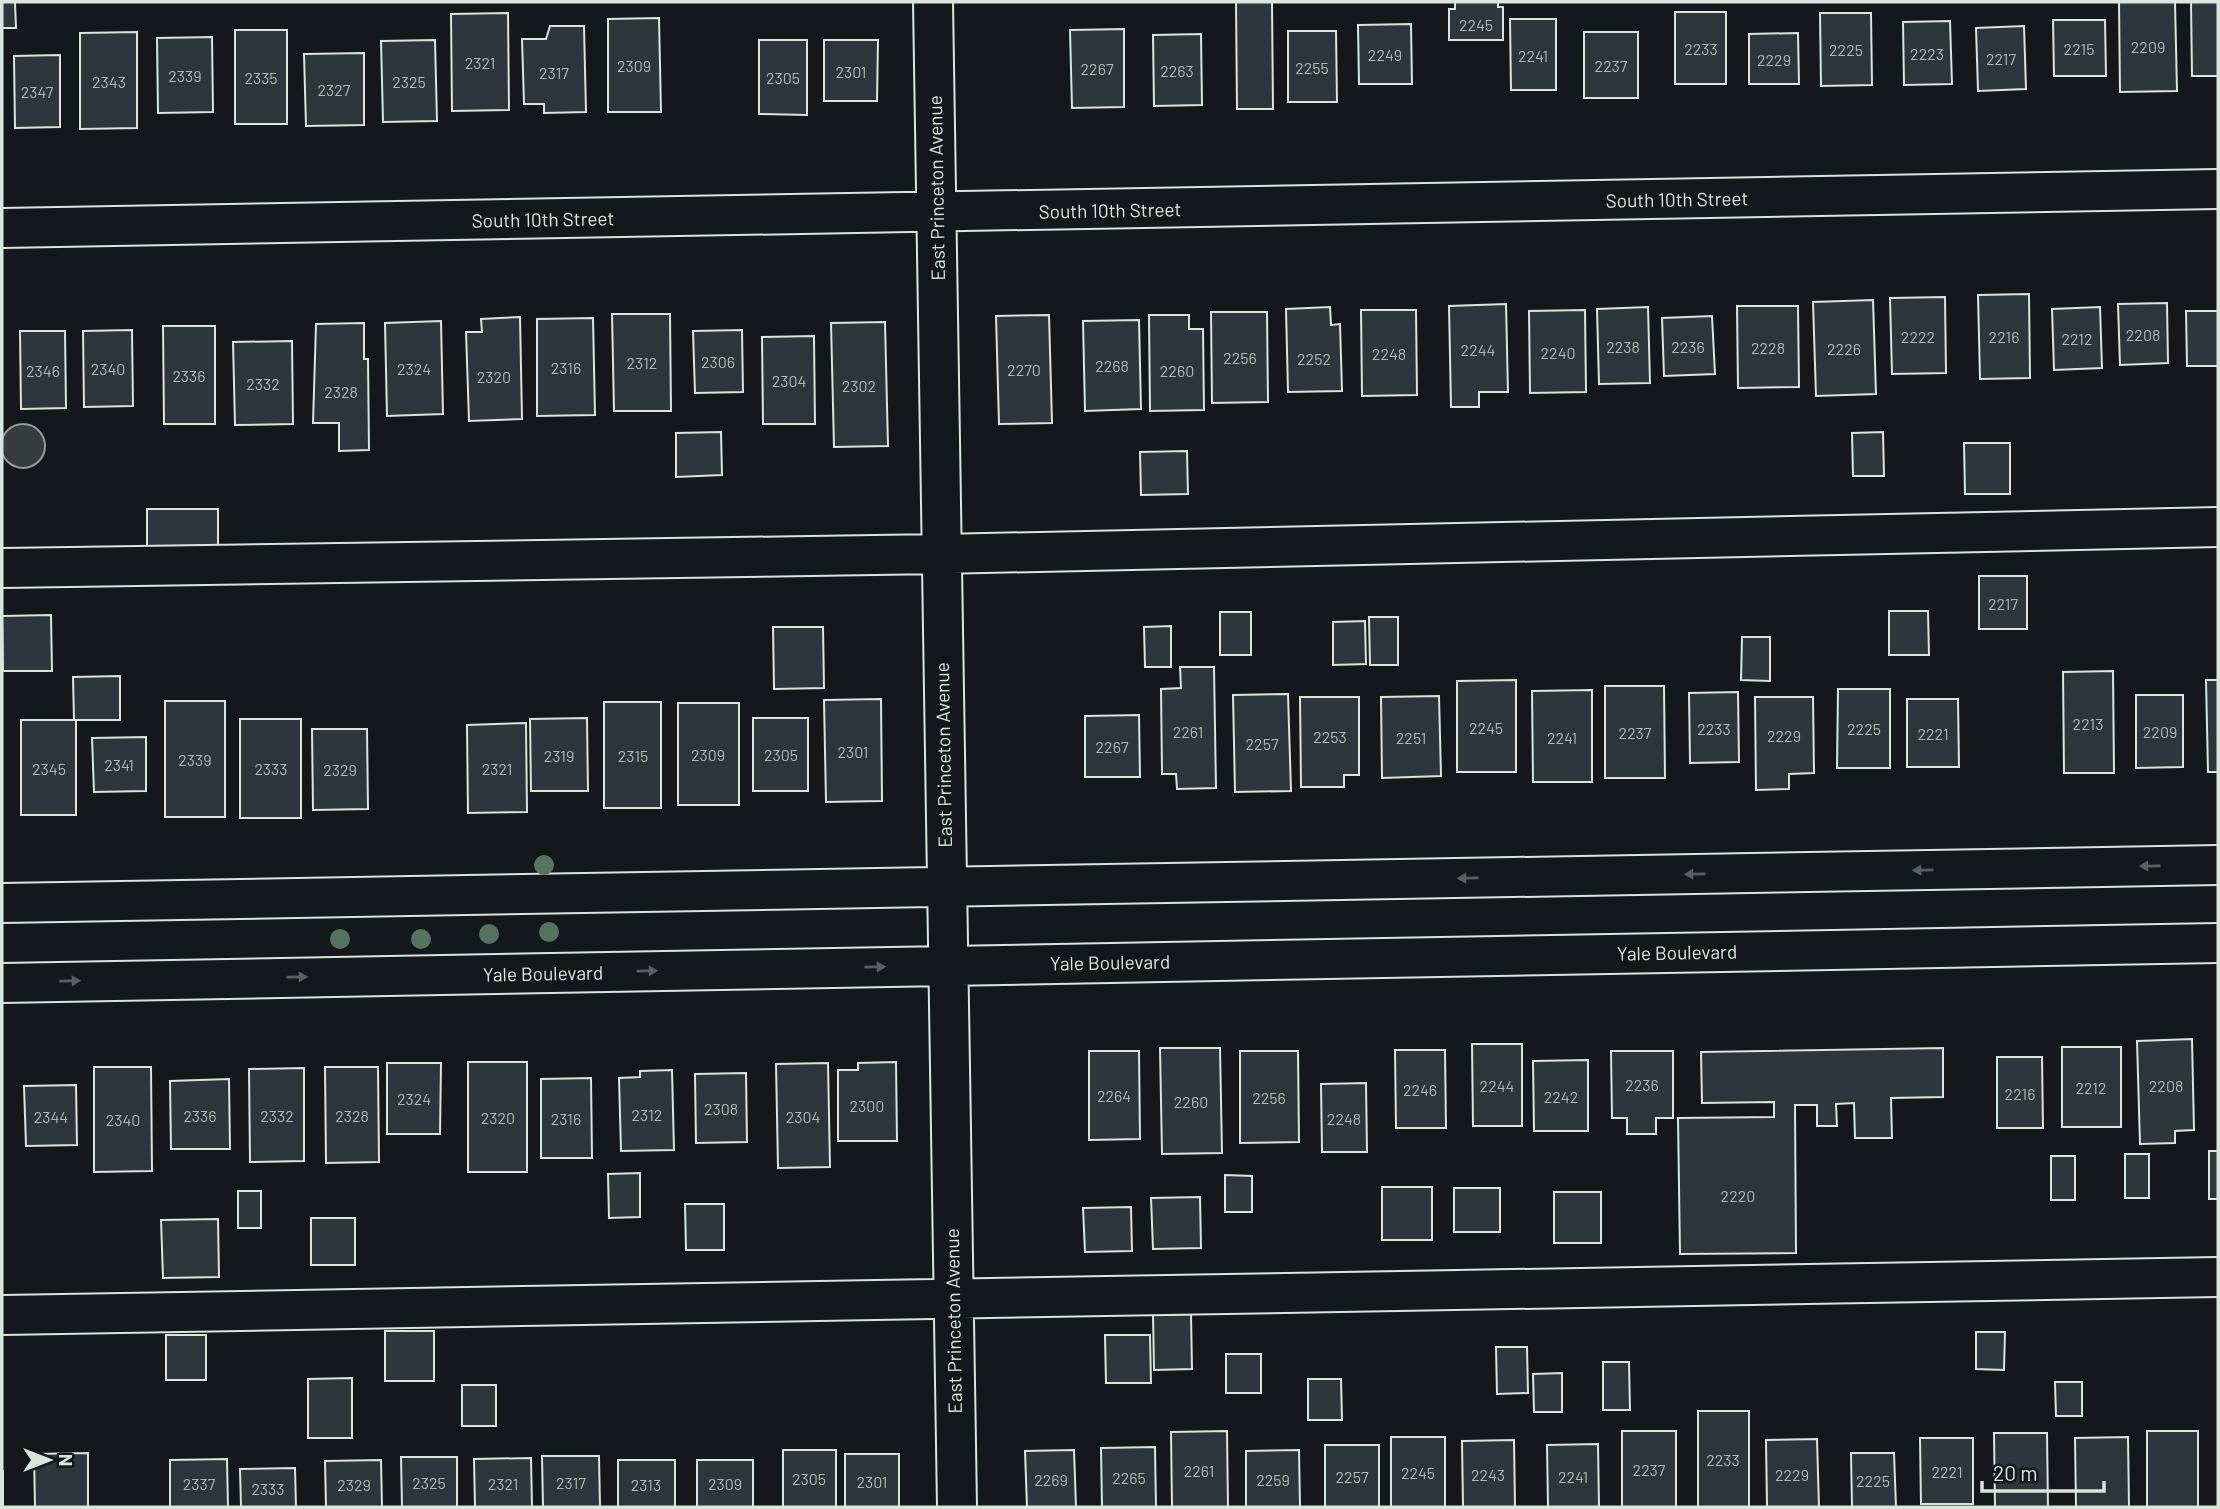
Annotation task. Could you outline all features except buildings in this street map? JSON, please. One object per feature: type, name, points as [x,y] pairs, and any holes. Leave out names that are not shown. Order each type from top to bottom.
[{"type":"street","name":"East Princeton Avenue","points":[[933,2],[946,965],[957,1507]]},
{"type":"street","name":"South 10th Street","points":[[2,228],[935,214],[2218,189]]},
{"type":"street","points":[[2,568],[940,554],[2218,527]]},
{"type":"street","points":[[2,903],[2218,865]]},
{"type":"street","name":"Yale Boulevard","points":[[2,983],[2218,943]]},
{"type":"street","points":[[2,1315],[2218,1277]]},
{"type":"shaded area","points":[[23,424],[38,431],[45,446],[38,461],[23,468],[8,461],[1,446],[8,431]]}]
